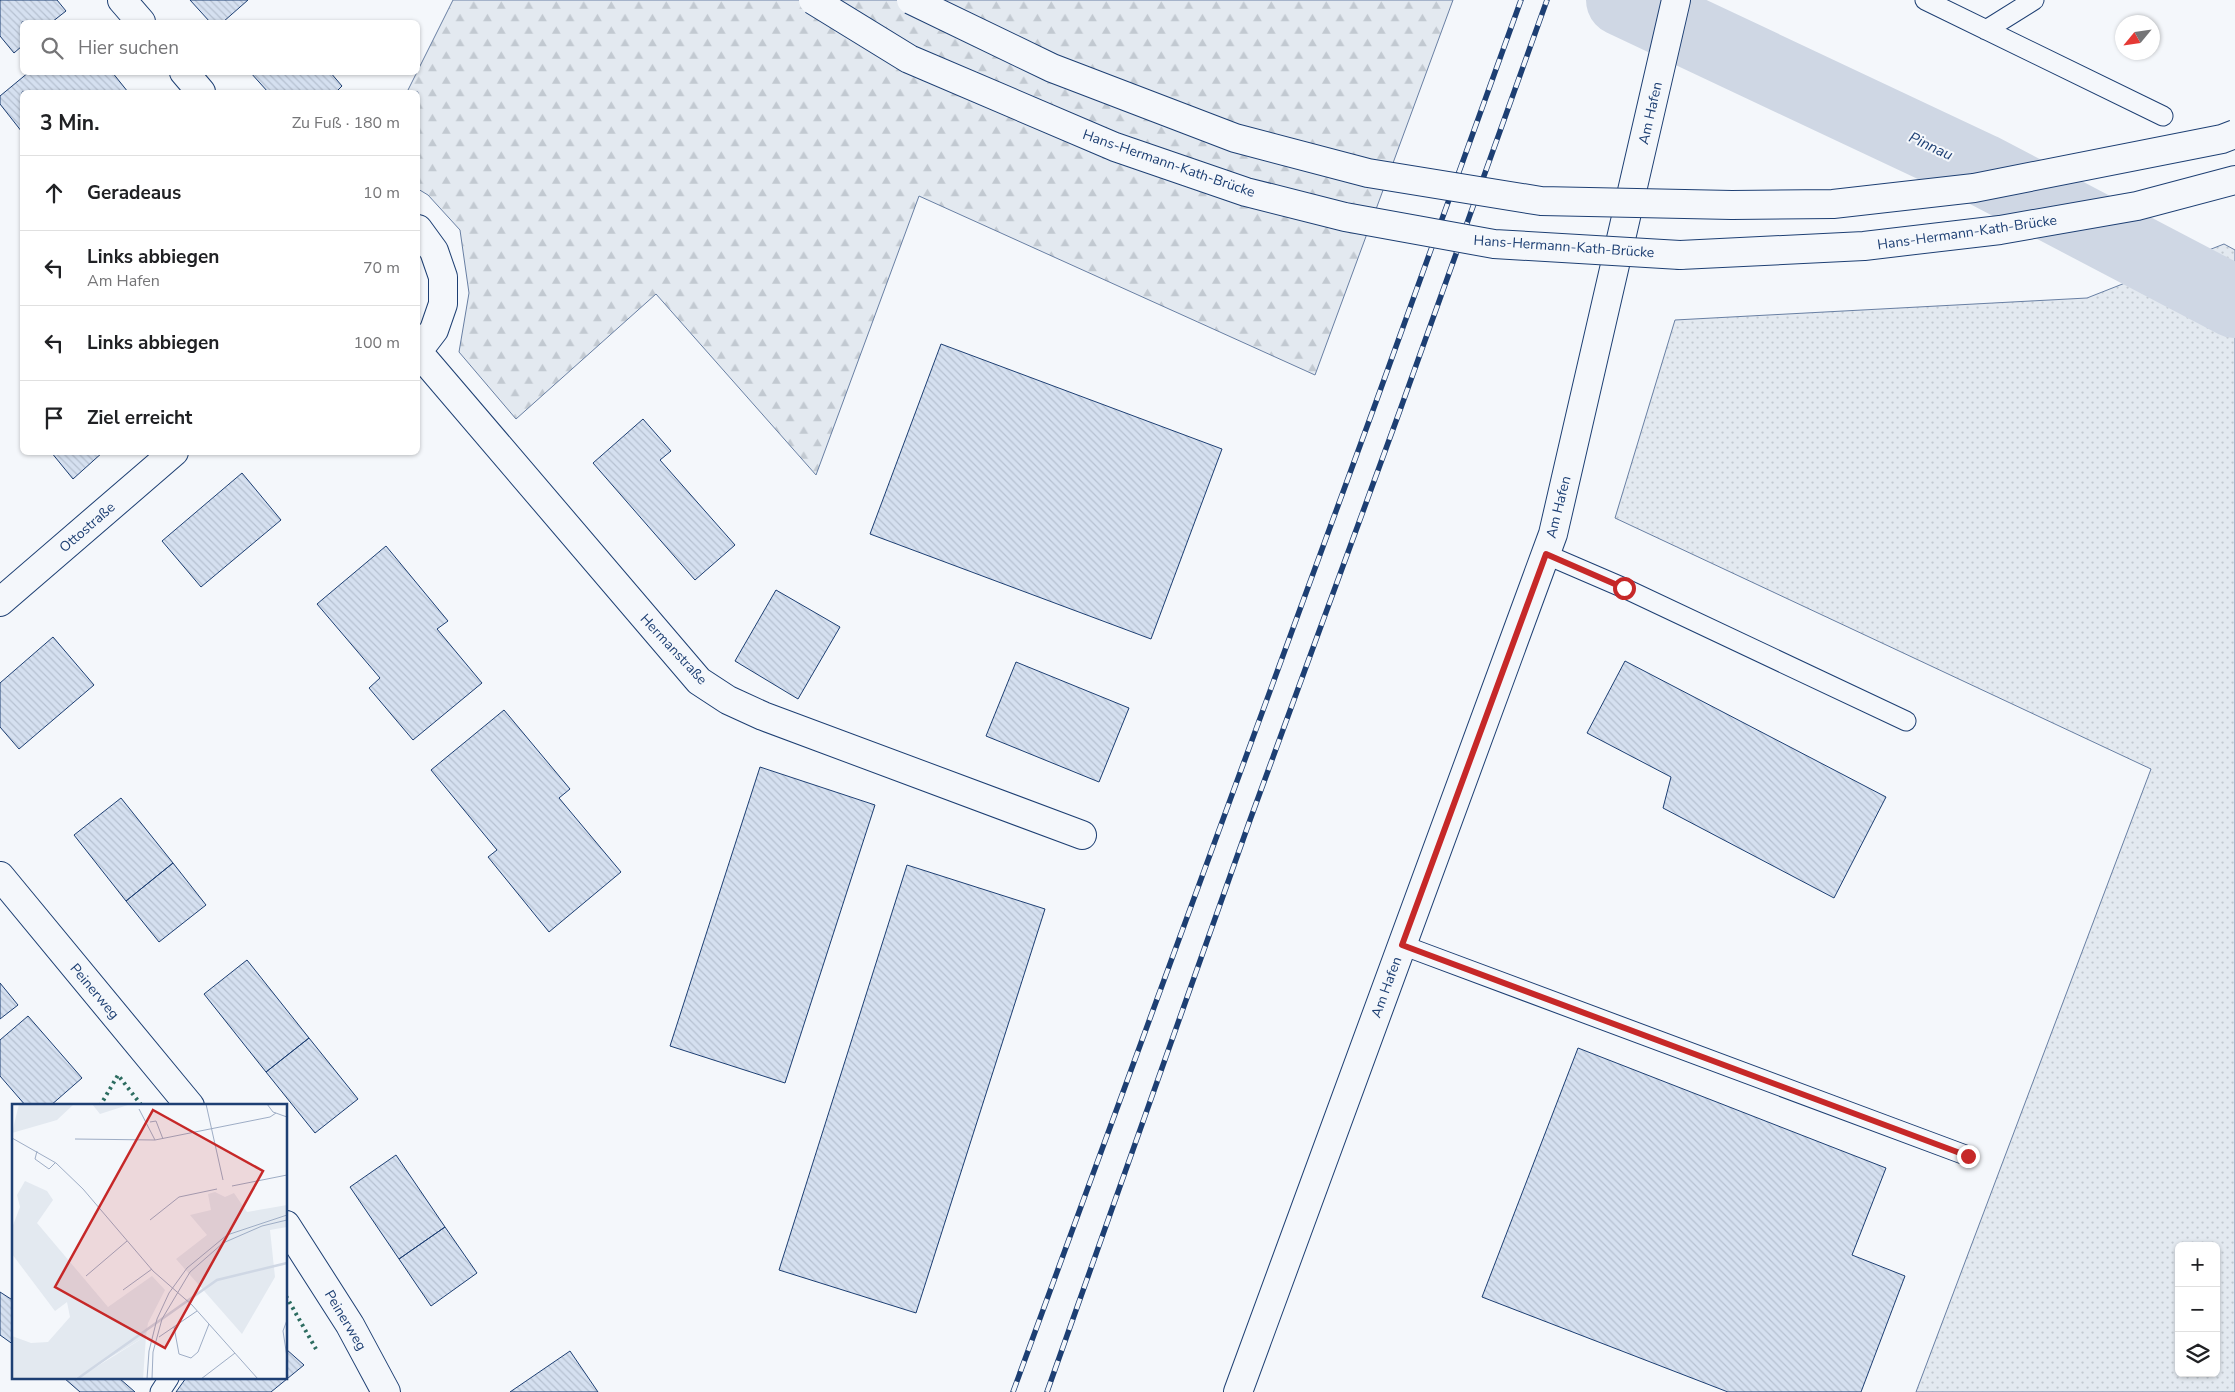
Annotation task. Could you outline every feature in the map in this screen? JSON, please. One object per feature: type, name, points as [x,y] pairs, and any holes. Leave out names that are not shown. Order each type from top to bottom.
[{"type":"street","points":[[122,0],[139,20]]},
{"type":"street","name":"Hans-Hermann-Kath-Brücke","points":[[813,0],[908,59],[1115,147],[1246,192],[1345,217],[1494,244],[1680,255],[1864,246],[2000,230],[2127,208],[2235,180]]},
{"type":"street","points":[[911,0],[1052,68],[1235,138],[1368,174],[1541,202],[1732,205],[1833,204],[1974,188],[2195,144],[2235,134]]},
{"type":"street","name":"Am Hafen","points":[[1238,1392],[1553,534],[1676,0]]},
{"type":"street","points":[[187,75],[199,90]]},
{"type":"street","name":"Hermanstraße","points":[[420,232],[434,251],[443,277],[443,304],[434,330],[420,349]]},
{"type":"street","name":"Hermanstraße","points":[[420,354],[699,681],[728,700],[763,716],[1082,835]]},
{"type":"street","name":"Ottostraße","points":[[0,602],[171,455]]},
{"type":"street","name":"Peinerweg","points":[[0,876],[188,1104]]},
{"type":"street","name":"Peinerweg","points":[[288,1228],[350,1325],[386,1392]]},
{"type":"lane","points":[[1926,0],[2162,116]]},
{"type":"lane","points":[[1986,30],[2034,0]]},
{"type":"lane","points":[[1546,554],[1906,721]]},
{"type":"lane","points":[[1402,945],[1968,1156]]},
{"type":"lane","points":[[160,1392],[168,1380]]},
{"type":"green space","points":[[453,0],[1453,0],[1315,375],[919,196],[816,475],[656,294],[516,419],[459,352],[469,293],[460,230],[428,195],[420,190],[420,90],[408,90],[416,75],[420,75],[420,66]]},
{"type":"green space","points":[[2224,244],[2235,250],[2235,1392],[1916,1392],[2151,769],[1615,518],[1675,320],[2087,298]]},
{"type":"building","points":[[0,0],[57,0],[66,11],[55,20],[20,20],[20,48],[14,53],[0,36]]},
{"type":"building","points":[[190,0],[248,0],[225,20],[208,20]]},
{"type":"building","points":[[25,75],[114,75],[126,90],[20,90],[20,129],[0,104],[0,96]]},
{"type":"building","points":[[253,75],[333,75],[342,86],[338,90],[266,90]]},
{"type":"building","points":[[941,344],[1222,449],[1151,639],[870,534]]},
{"type":"building","points":[[643,419],[671,451],[660,460],[735,545],[695,580],[593,463]]},
{"type":"building","points":[[53,455],[100,455],[73,479]]},
{"type":"building","points":[[242,473],[281,520],[201,587],[162,541]]},
{"type":"building","points":[[386,546],[448,621],[437,629],[482,683],[413,740],[369,688],[380,678],[317,604]]},
{"type":"building","points":[[776,590],[840,627],[798,699],[735,661]]},
{"type":"building","points":[[53,637],[94,685],[19,749],[0,727],[0,683]]},
{"type":"building","points":[[1625,661],[1886,797],[1834,898],[1663,808],[1671,777],[1587,733]]},
{"type":"building","points":[[1016,662],[1129,708],[1099,782],[986,736]]},
{"type":"building","points":[[504,710],[570,789],[559,798],[621,872],[549,932],[488,857],[497,850],[431,770]]},
{"type":"building","points":[[760,767],[875,805],[785,1083],[670,1046]]},
{"type":"building","points":[[121,798],[173,863],[126,901],[74,835]]},
{"type":"building","points":[[173,863],[206,905],[159,942],[126,901]]},
{"type":"building","points":[[907,865],[1045,909],[916,1313],[779,1270]]},
{"type":"building","points":[[247,960],[309,1038],[266,1072],[204,994]]},
{"type":"building","points":[[0,983],[18,1005],[0,1019]]},
{"type":"building","points":[[28,1016],[82,1078],[52,1104],[24,1104],[0,1076],[0,1040]]},
{"type":"building","points":[[309,1038],[358,1099],[315,1133],[266,1072]]},
{"type":"building","points":[[1578,1048],[1886,1168],[1852,1255],[1905,1276],[1861,1392],[1728,1392],[1482,1297]]},
{"type":"building","points":[[396,1155],[445,1227],[399,1259],[350,1187]]},
{"type":"building","points":[[445,1227],[477,1273],[431,1306],[399,1259]]},
{"type":"building","points":[[0,1292],[12,1300],[12,1344],[0,1335]]},
{"type":"building","points":[[288,1351],[304,1365],[288,1378]]},
{"type":"building","points":[[570,1351],[598,1392],[510,1392]]},
{"type":"building","points":[[66,1380],[121,1380],[135,1392],[80,1392]]},
{"type":"building","points":[[185,1380],[286,1380],[271,1392],[176,1392]]},
{"type":"waterway","name":"Pinnau","points":[[1622,0],[1981,169],[2235,302]]},
{"type":"railway","points":[[1013,1392],[1376,402],[1521,0]]},
{"type":"railway","points":[[1047,1392],[1250,820],[1547,0]]},
{"type":"hedge","points":[[101,1104],[118,1075],[140,1104]]},
{"type":"hedge","points":[[288,1300],[316,1349]]},
{"type":"route","points":[[1624,588],[1546,554],[1402,945],[1968,1156]]}]
